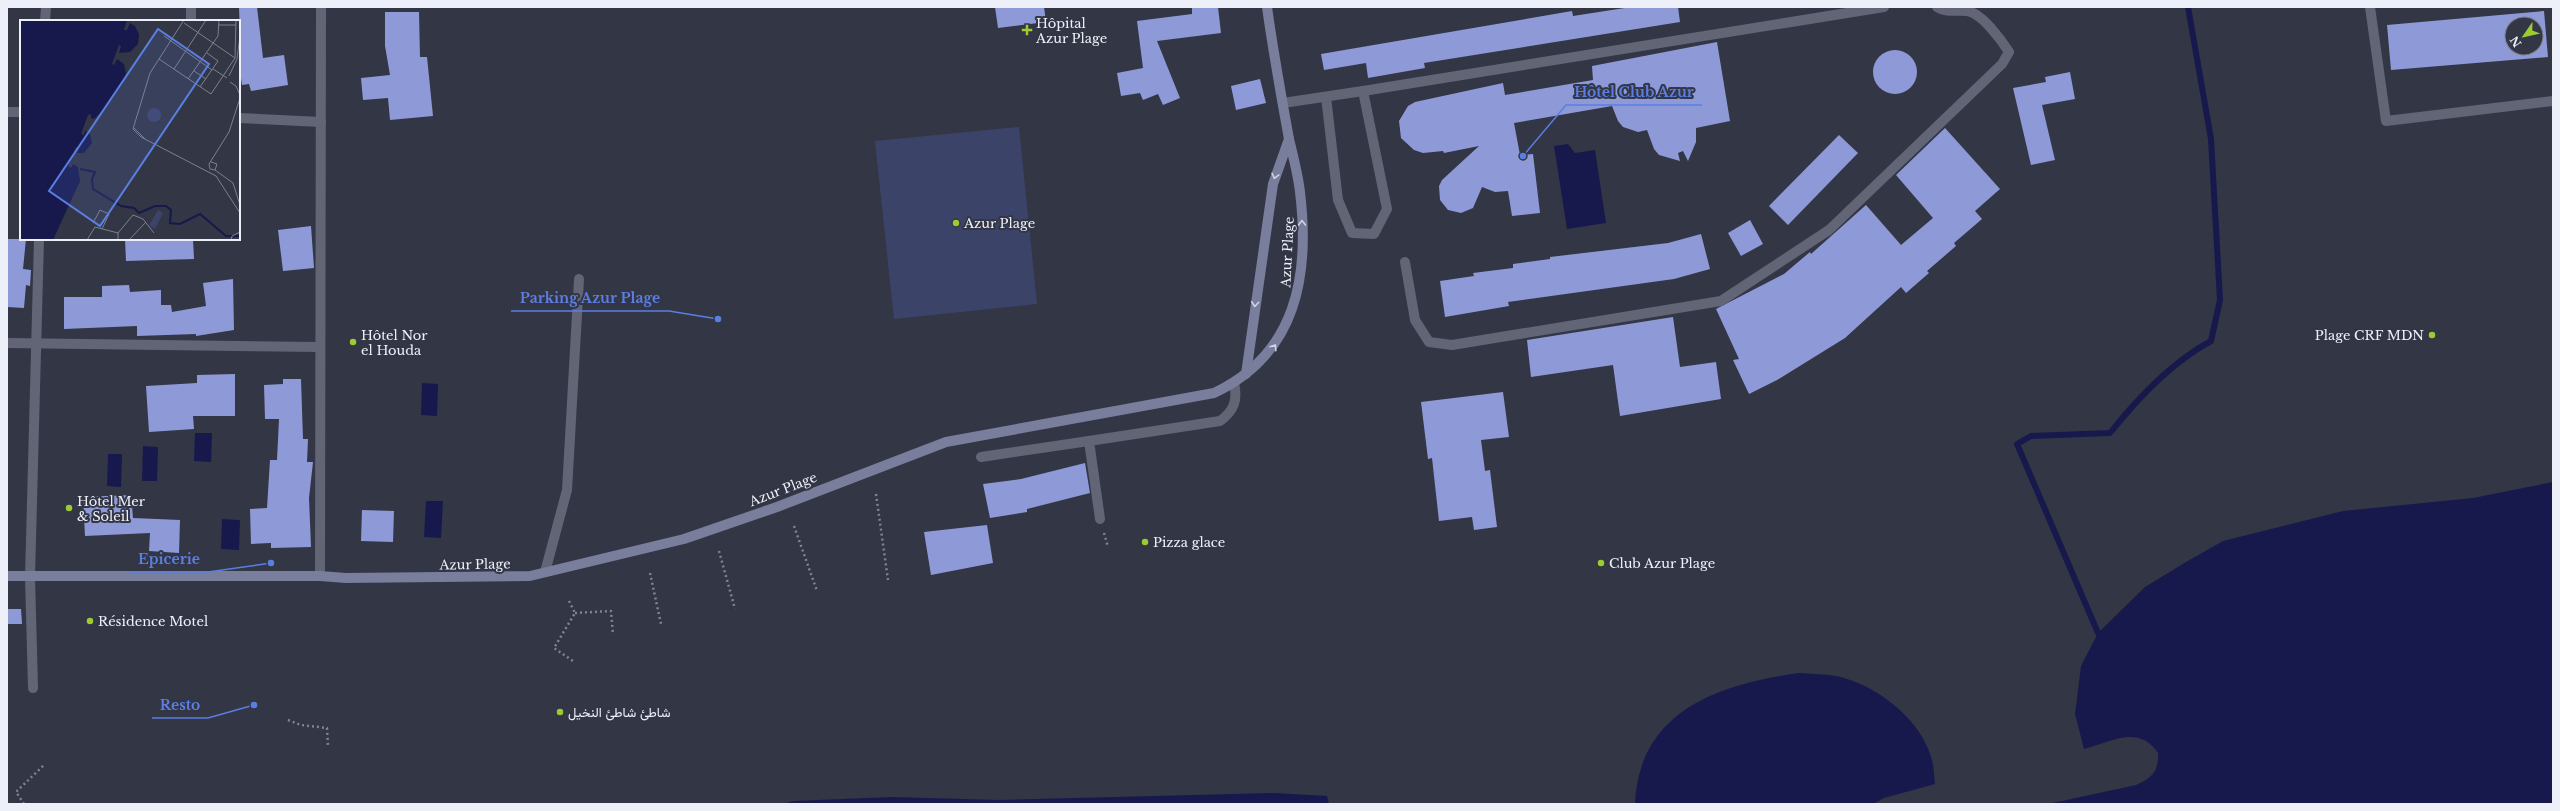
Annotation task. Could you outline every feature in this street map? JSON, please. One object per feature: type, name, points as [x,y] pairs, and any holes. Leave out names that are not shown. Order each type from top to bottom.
[{"type":"street","points":[[45,20],[46,7]]},
{"type":"street","points":[[191,7],[191,20]]},
{"type":"street","points":[[320,576],[321,7]]},
{"type":"street","name":"Azur Plage","points":[[7,576],[320,576],[346,578],[530,576],[684,539],[777,507],[946,442],[1214,393],[1234,383],[1270,352],[1283,332],[1298,293],[1302,259],[1302,210],[1267,7]]},
{"type":"street","points":[[1283,104],[1884,7]]},
{"type":"street","points":[[1405,262],[1415,320],[1429,342],[1452,345],[1722,301],[1829,230],[2002,64],[2009,52],[1997,32],[1970,11],[1943,11],[1937,7]]},
{"type":"street","points":[[2370,7],[2386,121],[2553,101]]},
{"type":"street","points":[[1326,97],[1338,200],[1352,233],[1374,234],[1387,209],[1362,91]]},
{"type":"street","points":[[7,112],[20,112]]},
{"type":"street","points":[[240,118],[321,122]]},
{"type":"street","name":"Azur Plage","points":[[1246,374],[1273,184],[1289,139]]},
{"type":"street","points":[[33,688],[30,577],[39,240]]},
{"type":"street","points":[[545,572],[567,490],[579,279]]},
{"type":"street","points":[[7,343],[320,347]]},
{"type":"street","points":[[981,457],[1220,421],[1232,410],[1236,402],[1237,394],[1234,383]]},
{"type":"street","points":[[1089,441],[1100,519]]},
{"type":"path","points":[[876,494],[888,580]]},
{"type":"path","points":[[794,526],[817,591]]},
{"type":"path","points":[[720,551],[734,609]]},
{"type":"path","points":[[650,573],[661,624]]},
{"type":"path","points":[[569,601],[575,613]]},
{"type":"path","points":[[575,613],[611,611],[613,634]]},
{"type":"path","points":[[573,661],[554,648],[575,613]]},
{"type":"path","points":[[288,720],[301,725],[327,728],[328,747]]},
{"type":"path","points":[[24,804],[16,792],[44,765]]},
{"type":"shaded area","name":"Azur Plage","points":[[1019,127],[1037,304],[894,319],[875,141]]},
{"type":"shaded area","points":[[1568,144],[1575,153],[1595,150],[1606,223],[1567,229],[1554,146]]},
{"type":"shaded area","points":[[422,383],[438,384],[437,416],[421,415]]},
{"type":"shaded area","points":[[195,433],[212,433],[211,462],[194,461]]},
{"type":"shaded area","points":[[143,446],[158,447],[157,481],[142,481]]},
{"type":"shaded area","points":[[108,454],[122,454],[121,487],[107,486]]},
{"type":"shaded area","points":[[2553,482],[2553,804],[2048,804],[2136,785],[2150,777],[2156,769],[2158,753],[2150,744],[2142,739],[2133,737],[2124,738],[2084,749],[2075,714],[2081,666],[2098,633],[2145,587],[2223,541],[2343,511],[2473,498]]},
{"type":"shaded area","points":[[426,501],[443,501],[441,538],[424,537]]},
{"type":"shaded area","points":[[222,519],[240,520],[239,550],[221,549]]},
{"type":"shaded area","points":[[1799,673],[1831,675],[1851,680],[1880,695],[1894,705],[1917,729],[1925,743],[1932,760],[1935,784],[1884,798],[1873,804],[1635,804],[1640,772],[1651,745],[1668,724],[1689,707],[1713,694],[1741,685]]},
{"type":"shaded area","points":[[1274,793],[1327,796],[1329,804],[783,804],[793,801],[892,797],[998,800]]},
{"type":"building","points":[[239,7],[257,7],[263,58],[284,55],[288,85],[251,91],[249,84],[242,85],[240,72]]},
{"type":"building","points":[[995,7],[1044,7],[1046,22],[998,28]]},
{"type":"building","points":[[1192,7],[1218,7],[1221,33],[1157,41],[1180,98],[1163,105],[1158,94],[1143,100],[1140,93],[1121,96],[1117,73],[1143,68],[1137,21],[1192,14]]},
{"type":"building","points":[[1631,7],[1678,7],[1680,22],[1424,63],[1425,68],[1368,78],[1366,63],[1324,70],[1321,54],[1572,11],[1573,16]]},
{"type":"building","points":[[2544,11],[2548,57],[2391,70],[2387,25]]},
{"type":"building","points":[[385,12],[419,12],[420,57],[427,57],[433,116],[390,120],[388,98],[363,100],[361,78],[390,75],[385,46]]},
{"type":"building","points":[[1717,42],[1730,121],[1696,128],[1696,142],[1688,161],[1683,151],[1678,153],[1680,161],[1659,155],[1654,149],[1647,130],[1638,132],[1623,127],[1618,121],[1612,106],[1514,123],[1520,155],[1533,154],[1540,213],[1512,216],[1508,191],[1495,192],[1482,187],[1473,208],[1461,213],[1448,210],[1440,200],[1439,186],[1442,180],[1479,146],[1444,153],[1443,151],[1423,153],[1414,150],[1401,138],[1399,121],[1408,106],[1415,102],[1503,83],[1505,95],[1593,80],[1592,66]]},
{"type":"building","points":[[1891,50],[1899,50],[1904,51],[1911,56],[1916,63],[1916,81],[1911,88],[1904,93],[1891,94],[1883,91],[1876,84],[1873,76],[1873,68],[1876,60],[1883,53]]},
{"type":"building","points":[[2070,72],[2075,99],[2042,105],[2055,160],[2031,165],[2013,88],[2046,82],[2045,77]]},
{"type":"building","points":[[1260,79],[1266,103],[1236,110],[1231,86]]},
{"type":"building","points":[[1945,128],[2000,189],[1975,211],[1982,219],[1954,243],[1956,246],[1927,271],[1929,273],[1906,293],[1901,287],[1845,338],[1777,380],[1749,394],[1733,360],[1739,359],[1716,309],[1784,274],[1810,252],[1811,254],[1866,205],[1901,245],[1933,218],[1896,175]]},
{"type":"building","points":[[1839,135],[1858,153],[1788,225],[1769,206]]},
{"type":"building","points":[[1750,220],[1763,244],[1741,256],[1728,233]]},
{"type":"building","points":[[311,226],[314,268],[283,271],[278,230]]},
{"type":"building","points":[[1701,234],[1710,269],[1674,279],[1508,302],[1509,306],[1445,317],[1440,281],[1474,276],[1473,273],[1513,268],[1513,264],[1550,259],[1550,257],[1668,243]]},
{"type":"building","points":[[7,239],[26,240],[23,269],[31,270],[30,286],[26,285],[24,308],[7,307]]},
{"type":"building","points":[[125,240],[193,240],[194,259],[126,261]]},
{"type":"building","points":[[233,279],[234,330],[196,336],[196,334],[137,336],[137,326],[64,329],[64,297],[102,297],[102,286],[129,285],[130,292],[161,290],[161,305],[171,305],[172,312],[206,306],[203,283]]},
{"type":"building","points":[[1673,317],[1680,367],[1716,362],[1721,399],[1620,416],[1613,365],[1531,377],[1527,340]]},
{"type":"building","points":[[235,374],[235,416],[193,416],[194,429],[149,432],[146,386],[197,383],[197,375]]},
{"type":"building","points":[[283,379],[301,379],[303,439],[308,439],[307,462],[313,462],[309,498],[311,547],[271,548],[271,543],[251,544],[250,509],[267,508],[270,460],[277,460],[279,419],[265,419],[264,385],[283,384]]},
{"type":"building","points":[[1503,392],[1509,437],[1481,440],[1485,471],[1490,470],[1497,527],[1474,530],[1472,517],[1439,521],[1432,458],[1428,459],[1421,402]]},
{"type":"building","points":[[1085,463],[1090,493],[1027,509],[1027,512],[990,518],[983,484],[1021,479]]},
{"type":"building","points":[[131,495],[133,518],[180,520],[179,553],[149,551],[150,533],[85,536],[83,497]]},
{"type":"building","points":[[362,510],[394,511],[393,542],[361,541]]},
{"type":"building","points":[[987,525],[993,563],[931,575],[924,532]]},
{"type":"building","points":[[7,609],[21,609],[22,624],[7,624]]},
{"type":"waterway","points":[[2098,633],[2017,444],[2031,436],[2110,433],[2144,394],[2169,370],[2211,341],[2220,300],[2211,139],[2188,7]]},
{"type":"place","name":"Hôpital Azur Plage","points":[[1027,30]]},
{"type":"place","name":"Hôtel Club Azur","points":[[1523,156]]},
{"type":"place","name":"Azur Plage","points":[[956,223]]},
{"type":"place","name":"Parking Azur Plage","points":[[718,319]]},
{"type":"place","name":"Plage CRF MDN","points":[[2432,335]]},
{"type":"place","name":"Hôtel Nor el Houda","points":[[353,342]]},
{"type":"place","name":"Hôtel Mer & Soleil","points":[[69,508]]},
{"type":"place","name":"Pizza glace","points":[[1145,542]]},
{"type":"place","name":"Epicerie","points":[[271,563]]},
{"type":"place","name":"Club Azur Plage","points":[[1601,563]]},
{"type":"place","name":"Résidence Motel","points":[[90,621]]},
{"type":"place","name":"Resto","points":[[254,705]]},
{"type":"place","name":"شاطئ شاطئ النخيل","points":[[560,712]]}]
